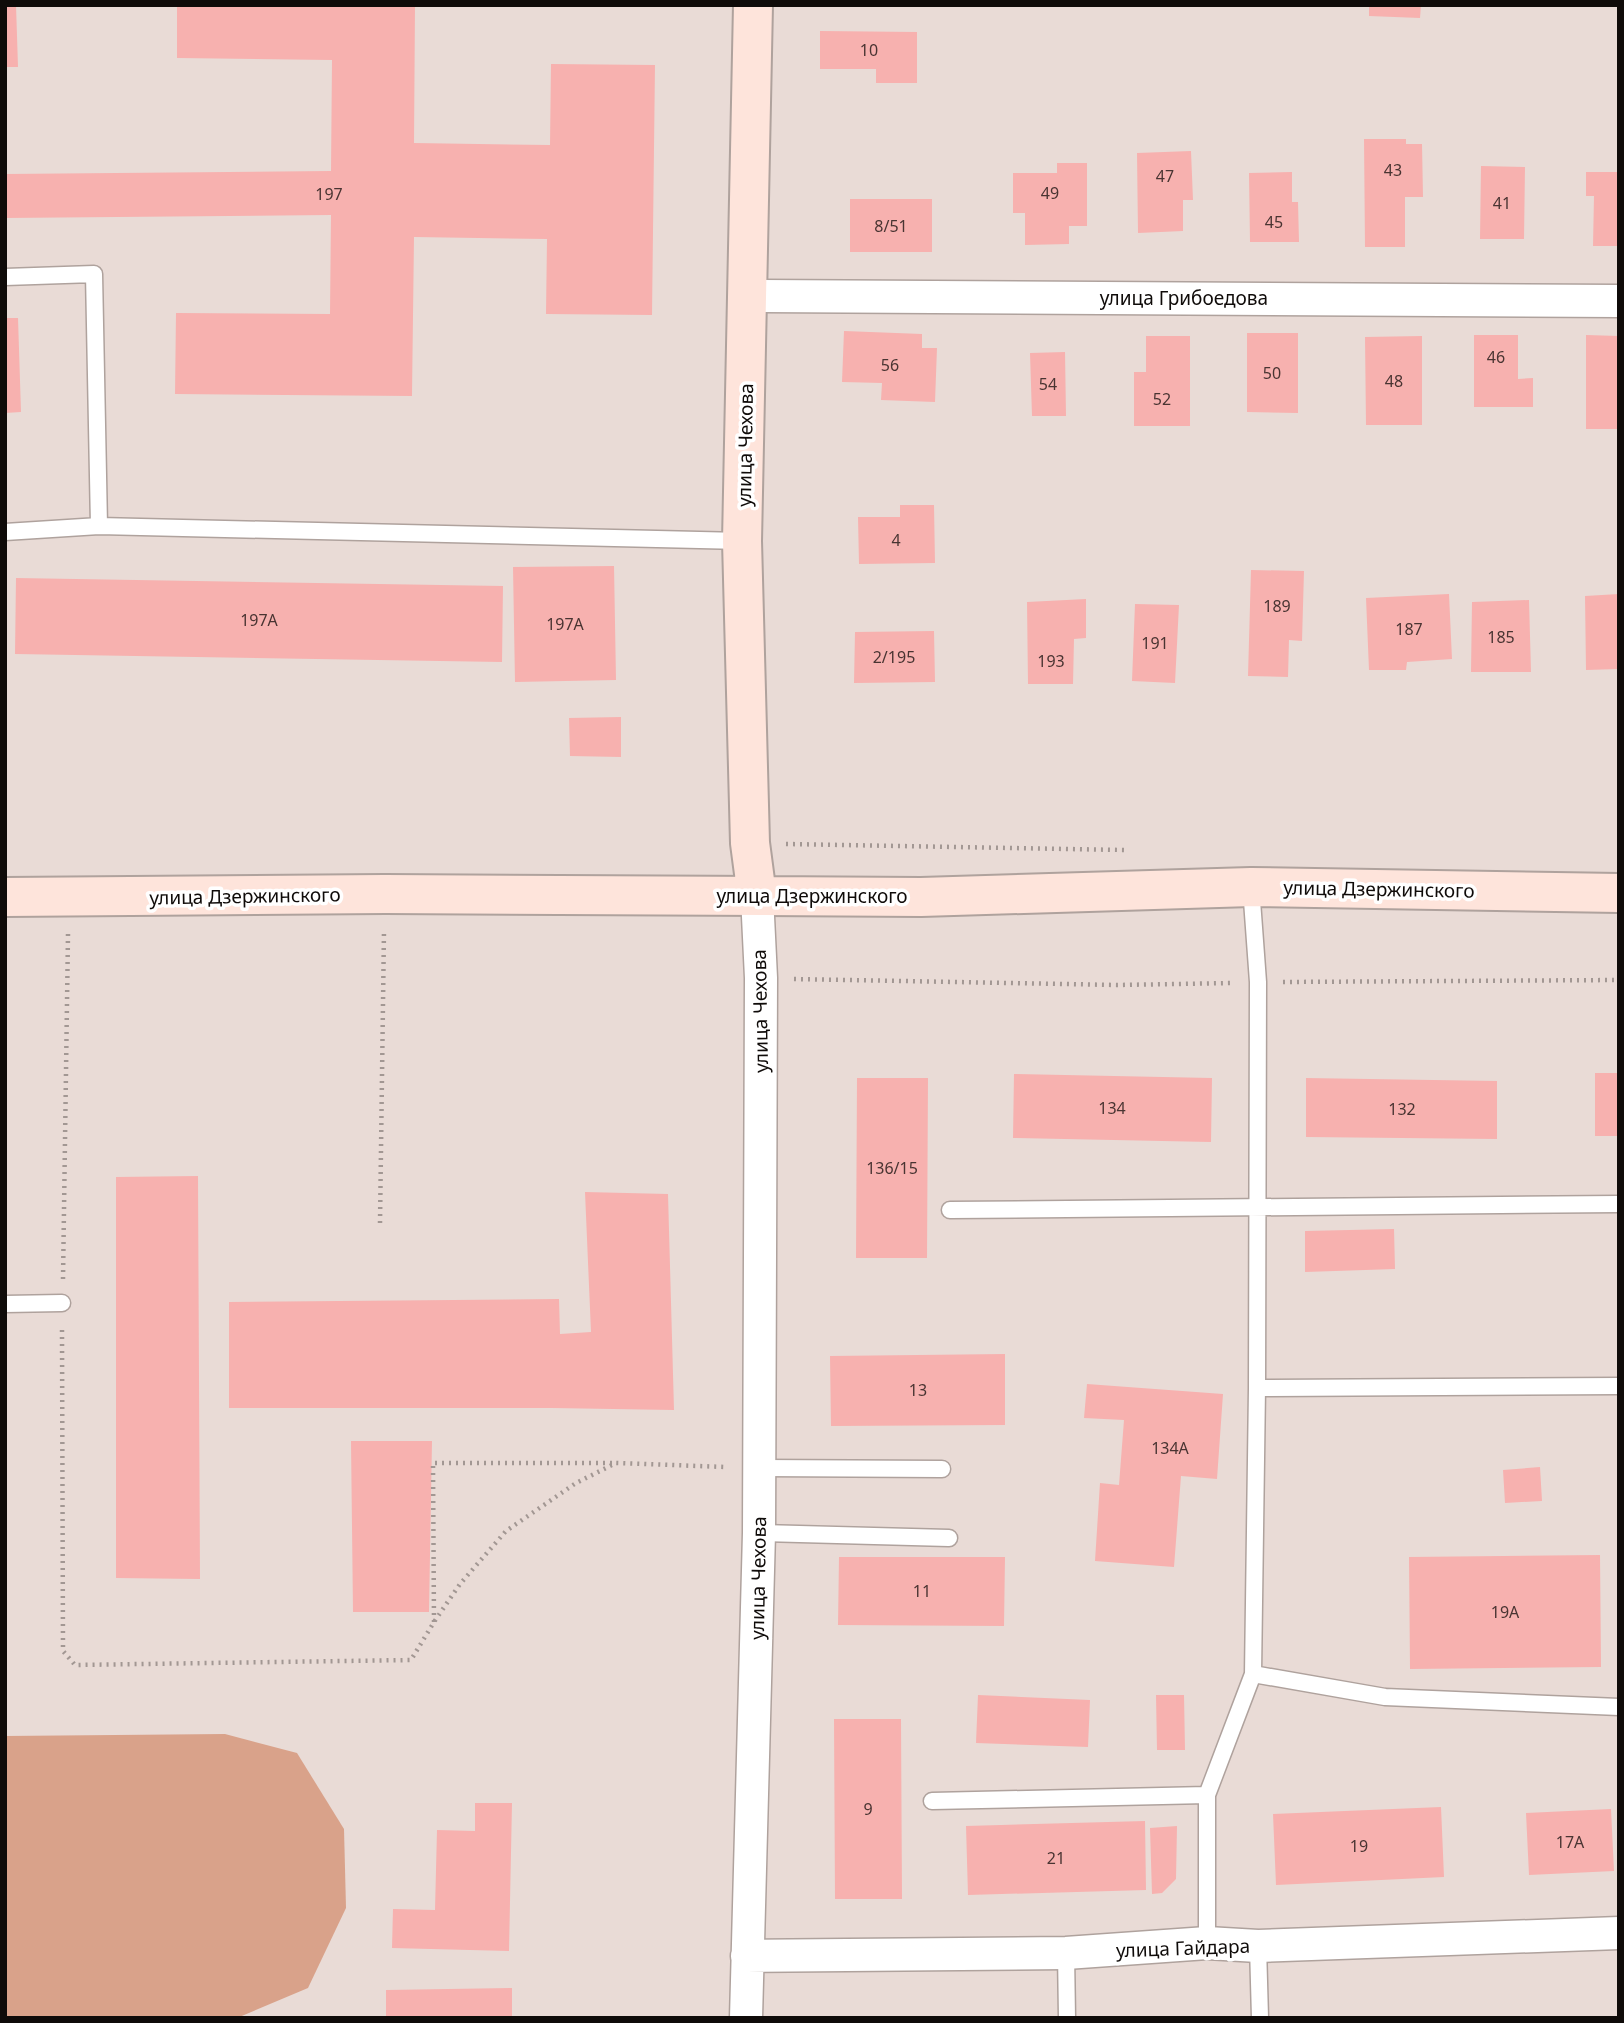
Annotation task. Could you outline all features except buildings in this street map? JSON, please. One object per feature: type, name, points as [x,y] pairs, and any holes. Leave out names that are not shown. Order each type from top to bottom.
[{"type":"main road","name":"улица Чехова","points":[[753,5],[743,541],[750,843],[757,896]]},
{"type":"main road","name":"улица Дзержинского","points":[[5,897],[385,894],[921,897],[1251,887],[1619,893]]},
{"type":"street","name":"улица Грибоедова","points":[[748,296],[1619,300]]},
{"type":"street","name":"улица Чехова","points":[[746,2018],[760,1468],[761,978],[757,896]]},
{"type":"street","name":"улица Гайдара","points":[[747,1956],[1066,1953],[1207,1943],[1258,1945],[1619,1933]]},
{"type":"lane","points":[[5,276],[94,274],[99,526]]},
{"type":"lane","points":[[5,532],[99,526],[743,541]]},
{"type":"lane","points":[[1207,1943],[1207,1795],[1253,1674],[1259,1205],[1258,982],[1251,887]]},
{"type":"lane","points":[[950,1210],[1259,1205],[1619,1204]]},
{"type":"lane","points":[[5,1304],[62,1303]]},
{"type":"lane","points":[[1257,1388],[1619,1387]]},
{"type":"lane","points":[[760,1468],[942,1469]]},
{"type":"lane","points":[[759,1533],[949,1538]]},
{"type":"lane","points":[[1253,1674],[1385,1697],[1619,1707]]},
{"type":"lane","points":[[932,1801],[1207,1795]]},
{"type":"lane","points":[[1258,1945],[1260,2018]]},
{"type":"lane","points":[[1066,1953],[1067,2018]]},
{"type":"path","points":[[380,1223],[385,894]]},
{"type":"path","points":[[68,898],[62,1303],[63,1651],[75,1665],[411,1660],[460,1584],[506,1531],[576,1483],[616,1463]]},
{"type":"path","points":[[761,978],[1117,985],[1619,980]]},
{"type":"path","points":[[434,1622],[433,1462],[616,1463],[760,1468]]},
{"type":"shaded area","points":[[225,1734],[297,1753],[344,1829],[346,1908],[308,1988],[237,2018],[5,2018],[5,1736]]}]
